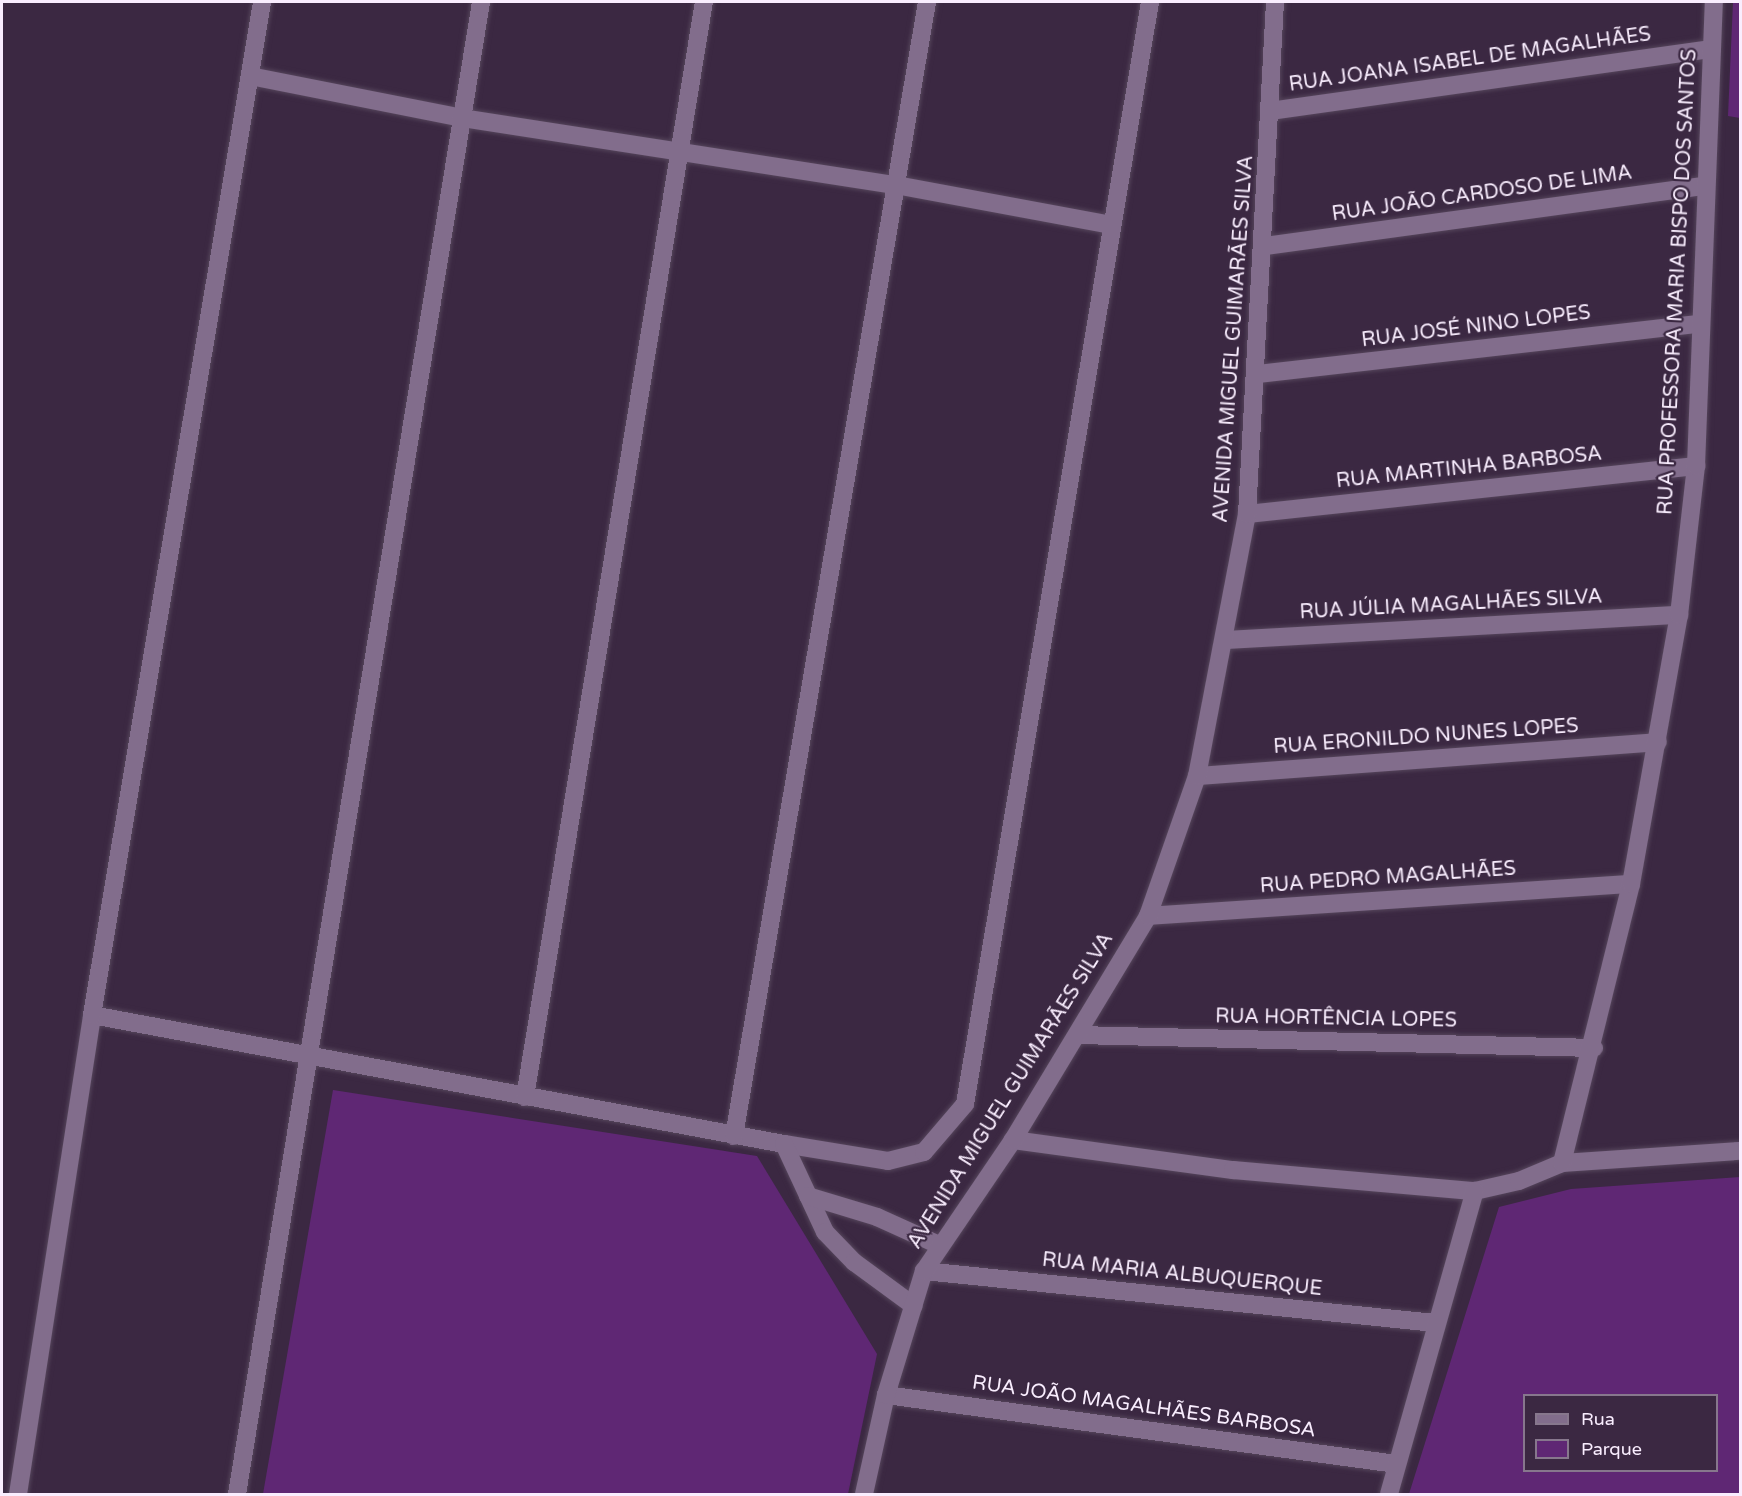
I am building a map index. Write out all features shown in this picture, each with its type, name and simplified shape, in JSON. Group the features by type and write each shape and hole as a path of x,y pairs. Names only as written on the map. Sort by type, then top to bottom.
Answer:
{"street":[{"path":"18,1494 92,1015 262,2"},
{"path":"237,1494 481,2"},
{"path":"525,1097 704,2"},
{"path":"734,1136 927,2"},
{"path":"92,1015 310,1058 734,1136 888,1161 924,1152 966,1104 1150,2"},
{"name":"AVENIDA MIGUEL GUIMARÃES SILVA","path":"864,1494 886,1395 924,1271 939,1245 1012,1140 1078,1035 1148,916 1197,776 1226,640 1247,514 1265,246 1275,2"},
{"name":"RUA PROFESSORA MARIA BISPO DOS SANTOS","path":"1562,1162 1593,1048 1631,884 1679,615 1696,466 1705,186 1714,2"},
{"name":"RUA JOANA ISABEL DE MAGALHÃES","path":"1270,111 1712,49"},
{"path":"250,76 462,118 896,185 1111,225"},
{"name":"RUA JOÃO CARDOSO DE LIMA","path":"1265,246 1705,186"},
{"name":"RUA JOSÉ NINO LOPES","path":"1258,374 1700,324"},
{"name":"RUA MARTINHA BARBOSA","path":"1247,514 1696,466"},
{"name":"RUA JÚLIA MAGALHÃES SILVA","path":"1226,640 1679,615"},
{"name":"RUA ERONILDO NUNES LOPES","path":"1197,776 1658,742"},
{"name":"RUA PEDRO MAGALHÃES","path":"1148,916 1631,884"},
{"name":"RUA HORTÊNCIA LOPES","path":"1078,1035 1593,1048"},
{"path":"1012,1140 1233,1170 1475,1191 1519,1181 1562,1162 1740,1150"},
{"path":"784,1144 825,1232 840,1248 914,1306"},
{"path":"1389,1494 1435,1323 1475,1191"},
{"path":"808,1196 877,1217 939,1245"},
{"name":"RUA MARIA ALBUQUERQUE","path":"924,1271 1435,1323"},
{"name":"RUA JOÃO MAGALHÃES BARBOSA","path":"886,1395 1396,1464"}],"green space":[{"path":"1733,2 1740,2 1740,118 1728,116"},
{"path":"333,1090 757,1156 877,1354 848,1494 263,1494"},
{"path":"1740,1177 1740,1494 1409,1494 1499,1207 1571,1189"}]}
